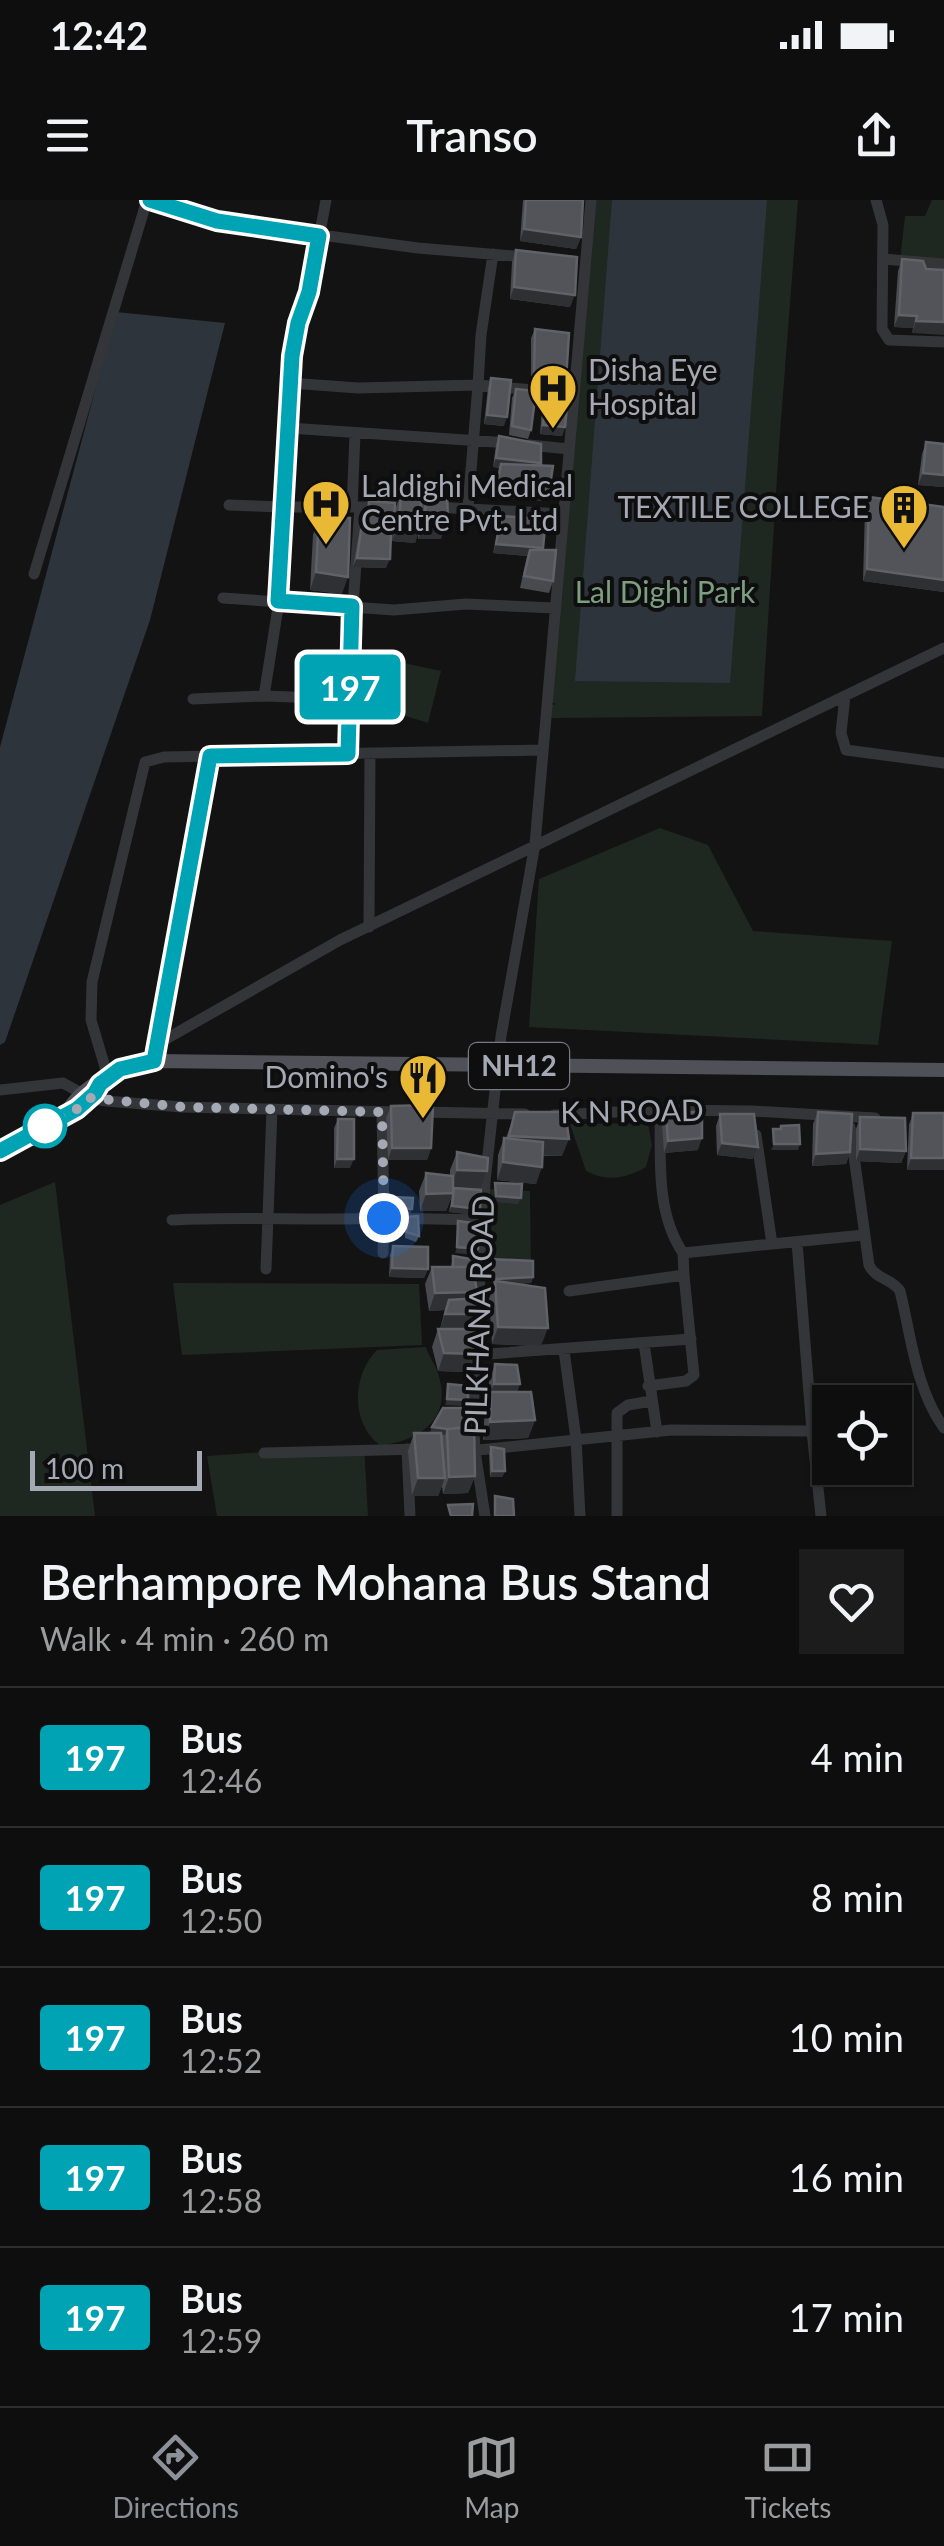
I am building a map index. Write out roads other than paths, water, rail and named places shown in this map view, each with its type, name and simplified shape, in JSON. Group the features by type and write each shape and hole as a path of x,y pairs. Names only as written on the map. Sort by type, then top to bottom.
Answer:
{"main road":[{"name":"NH12","path":"0,1151 66,1115 71,1104 104,1080 132,1065 154,1061 944,1070"}],"street":[{"path":"34,574 148,200 217,221 319,236 548,258"},
{"path":"264,696 278,601 294,338 309,292 326,200"},
{"name":"PILKHANA ROAD","path":"485,1516 475,1451 482,1220 496,1067 535,844 591,200"},
{"path":"876,200 883,225 882,329 889,340 944,342"},
{"path":"468,507 481,335 492,254"},
{"path":"884,259 944,264"},
{"path":"567,260 586,262"},
{"path":"290,383 358,388 478,385 575,394"},
{"path":"289,428 569,448"},
{"path":"348,754 355,434"},
{"path":"229,504 283,508 396,507"},
{"path":"414,506 562,514"},
{"path":"223,598 394,610 490,604 555,608"},
{"path":"159,1043 369,927 944,648"},
{"path":"845,696 842,733 846,750 944,763"},
{"path":"193,699 350,699"},
{"path":"104,1080 91,1020 92,982 144,762 164,757 543,750"},
{"path":"369,927 370,753"},
{"path":"154,1061 210,756"},
{"name":"K N ROAD","path":"0,1090 64,1083 86,1095 182,1107 571,1115 752,1110 888,1118"},
{"path":"266,1269 272,1109"},
{"path":"648,1386 692,1378 694,1372 682,1253 665,1214 660,1110"},
{"path":"752,1110 772,1244"},
{"path":"382,1112 383,1253"},
{"path":"850,1118 872,1272 900,1291 917,1366 929,1402 944,1428"},
{"path":"172,1220 482,1220"},
{"path":"682,1253 864,1236"},
{"path":"458,1450 657,1432 812,1431 797,1242"},
{"path":"569,1291 684,1275"},
{"path":"475,1356 691,1339"},
{"path":"644,1343 657,1432"},
{"path":"564,1350 576,1440 580,1516"},
{"path":"617,1516 619,1409 651,1401"},
{"path":"407,1449 410,1516"},
{"path":"264,1453 441,1450"},
{"path":"817,1485 820,1516"}],"place":[{"name":"Disha Eye Hospital","path":"553,430"},
{"name":"Laldighi Medical Centre Pvt. Ltd","path":"326,546"},
{"name":"TEXTILE COLLEGE","path":"904,550"},
{"name":"Domino's","path":"423,1120"}],"park label":[{"name":"Lal Dighi Park","path":"665,593"}]}
